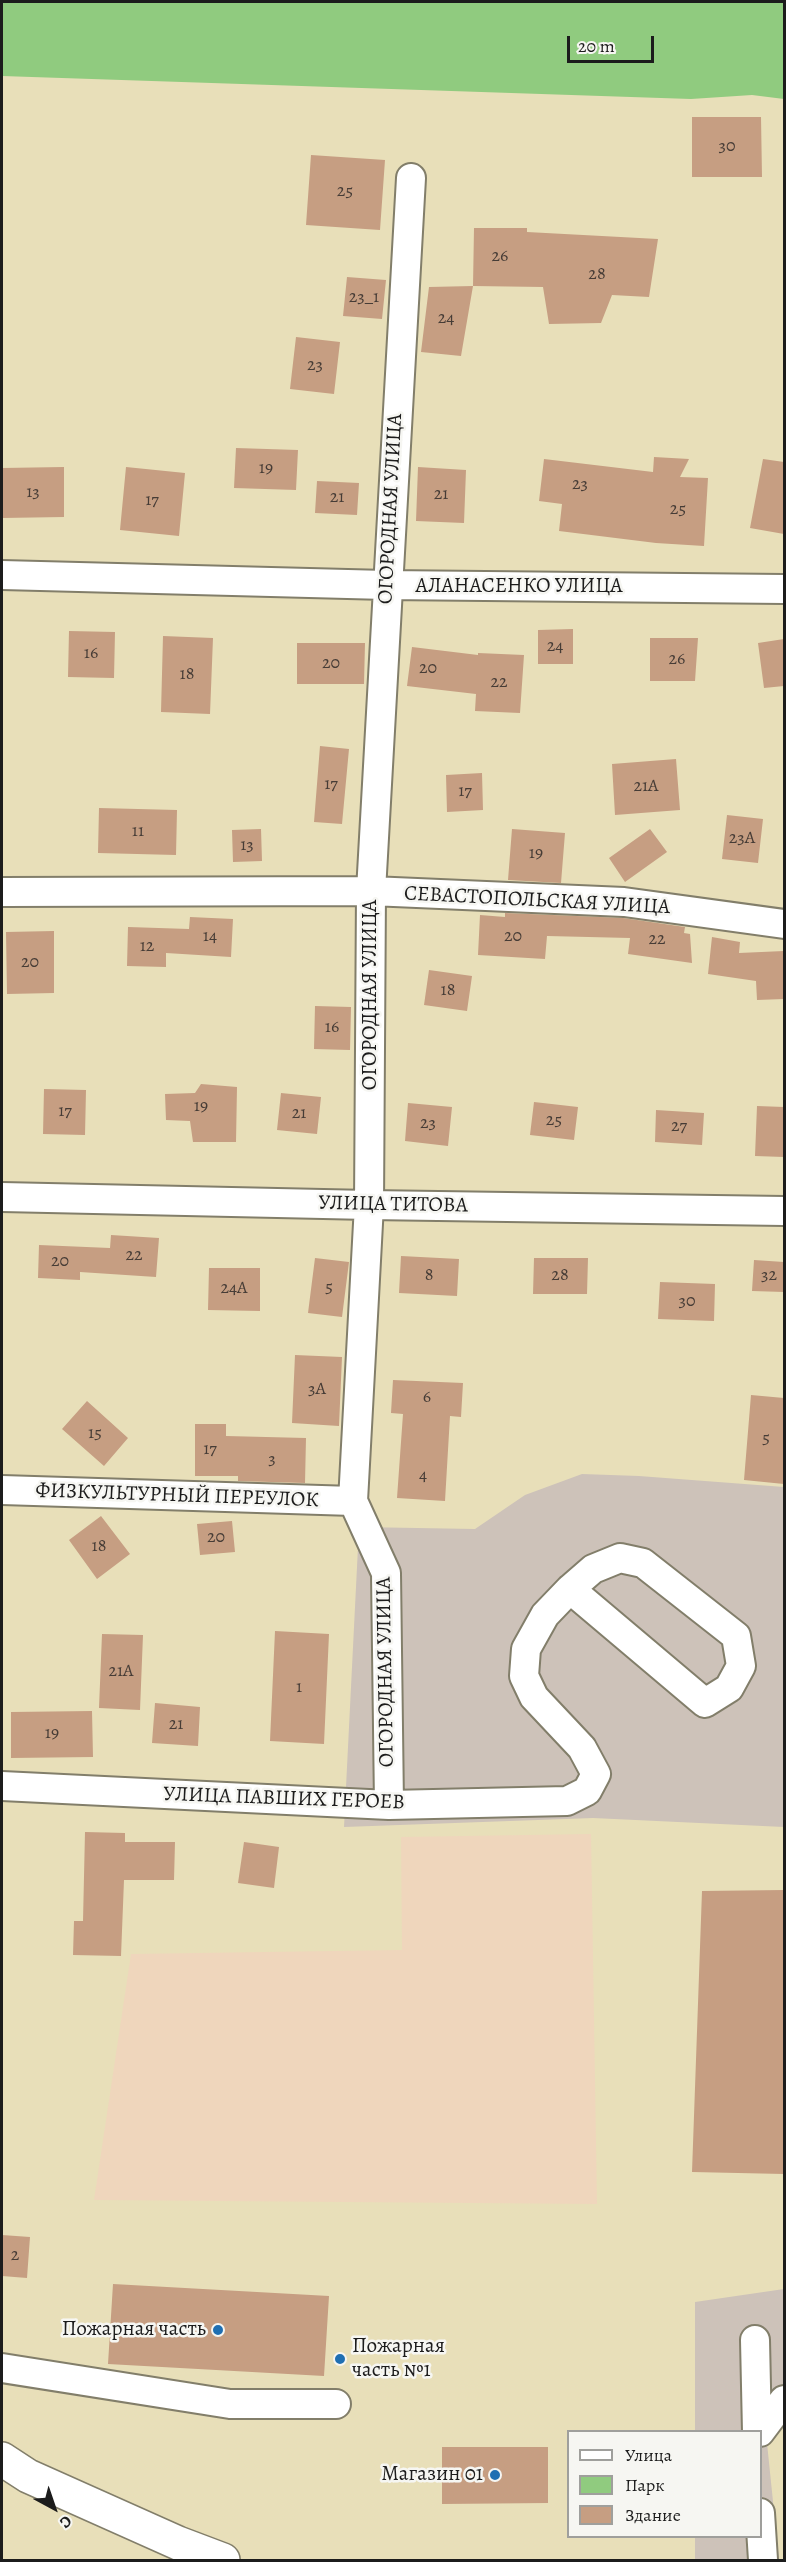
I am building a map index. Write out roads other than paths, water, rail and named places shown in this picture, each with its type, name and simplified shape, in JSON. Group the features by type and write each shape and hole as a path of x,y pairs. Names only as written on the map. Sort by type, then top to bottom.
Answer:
{"main road":[{"path":"2,2459 28,2476 178,2543 223,2560"}],"street":[{"name":"ОГОРОДНАЯ УЛИЦА","path":"389,1805 386,1573 353,1501 369,1205 371,891 386,585 411,178"},
{"name":"АЛАНАСЕНКО УЛИЦА","path":"2,575 386,585 784,589"},
{"name":"СЕВАСТОПОЛЬСКАЯ УЛИЦА","path":"2,892 371,891 624,902 784,924"},
{"name":"УЛИЦА ТИТОВА","path":"2,1197 784,1211"},
{"name":"ФИЗКУЛЬТУРНЫЙ ПЕРЕУЛОК","path":"2,1490 353,1501"},
{"path":"620,1558 643,1563 736,1636 741,1666 729,1688 705,1703 570,1589 593,1569 620,1558"},
{"name":"УЛИЦА ПАВШИХ ГЕРОЕВ","path":"2,1786 389,1805 567,1801 587,1791 596,1774 582,1748 534,1697 524,1676 526,1649 545,1615 570,1589"},
{"path":"756,2340 759,2430"},
{"path":"2,2368 230,2404 336,2404"},
{"path":"761,2430 784,2400"},
{"path":"761,2538 762,2560"}],"place":[{"name":"Пожарная часть","path":"218,2330"},
{"name":"Пожарная часть №1","path":"340,2359"},
{"name":"Магазин 01","path":"495,2475"}]}
